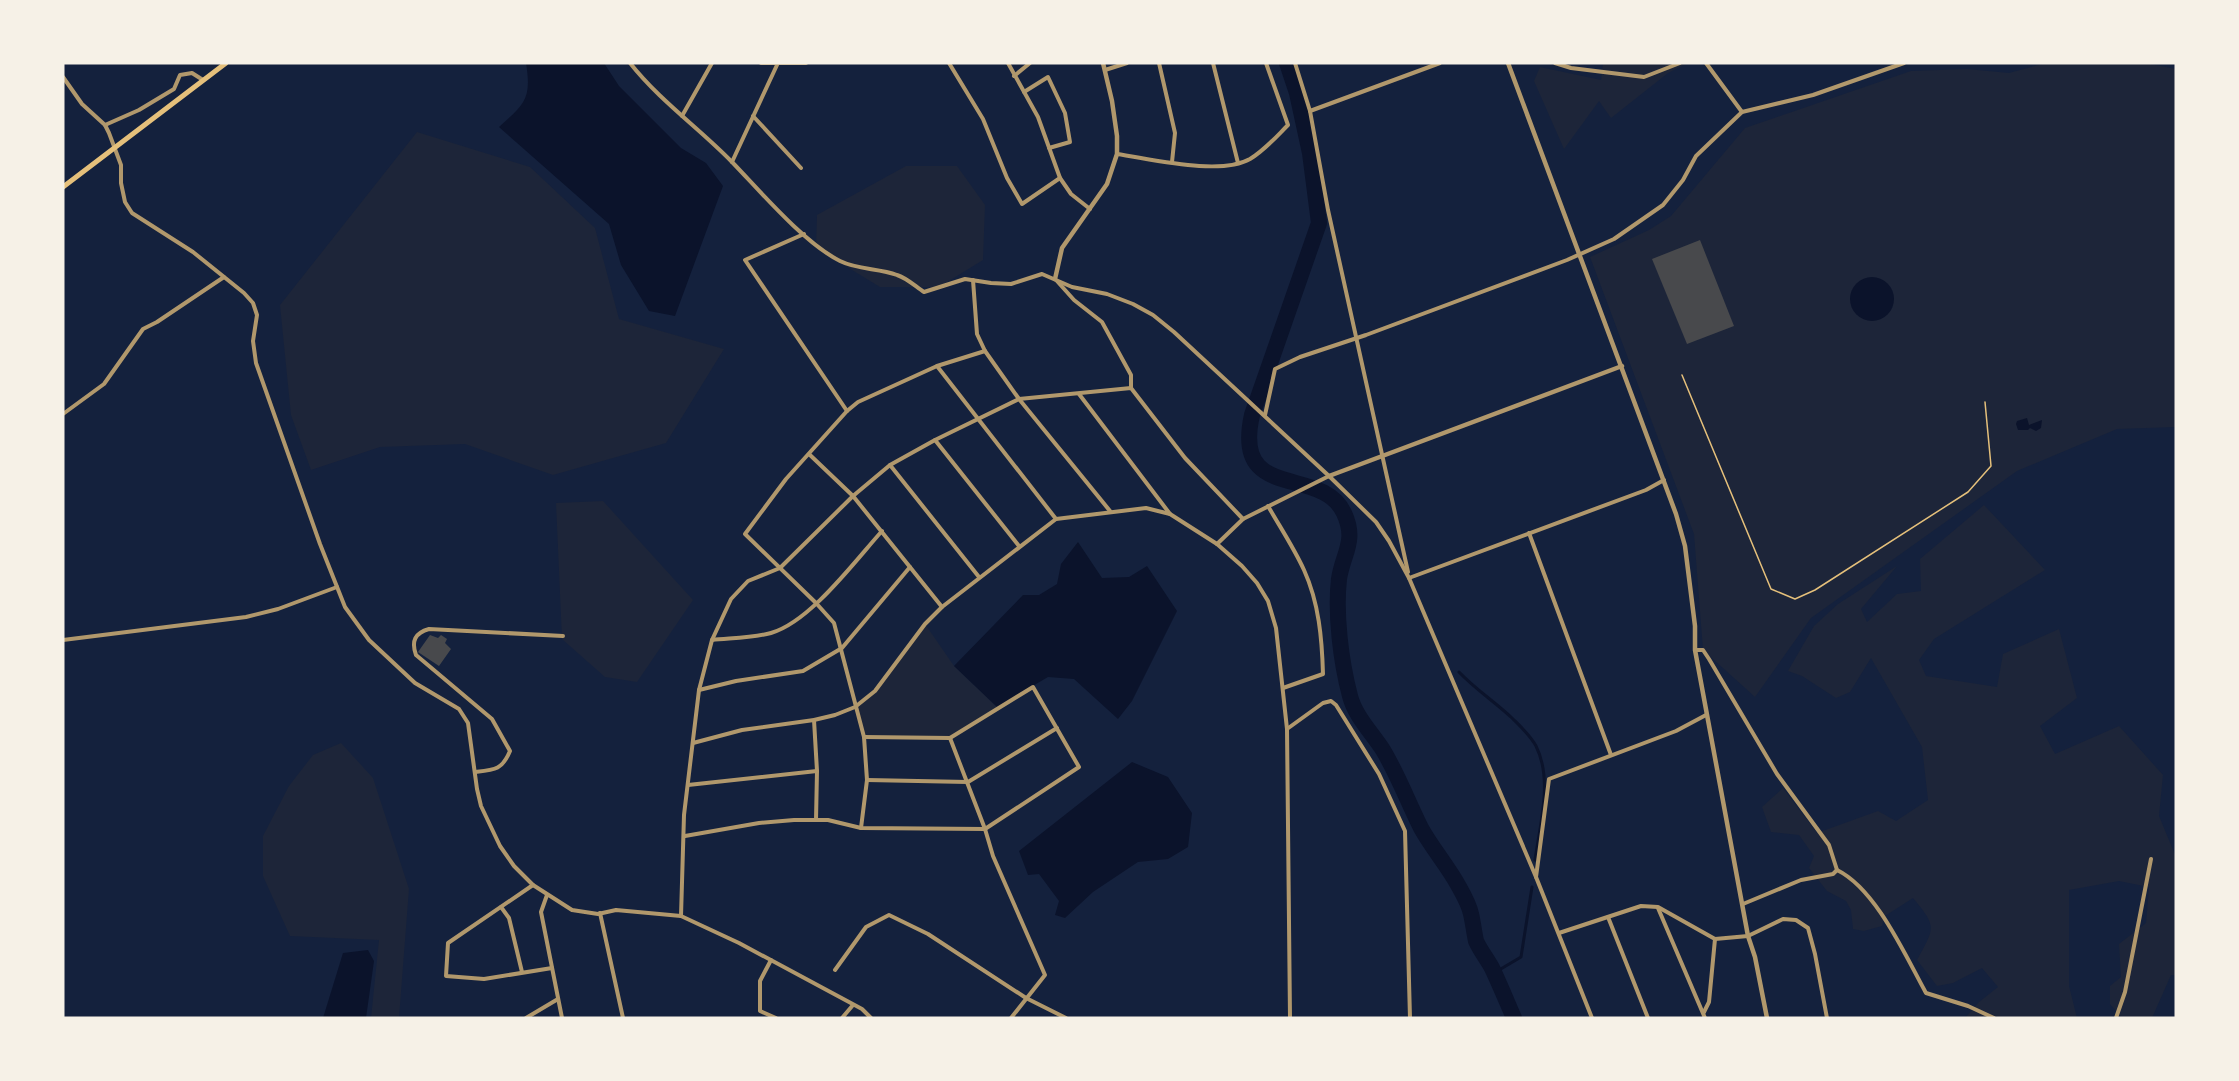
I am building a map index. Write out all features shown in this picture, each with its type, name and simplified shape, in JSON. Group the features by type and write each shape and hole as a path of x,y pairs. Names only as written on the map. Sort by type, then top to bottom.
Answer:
{"main road":[{"path":"63,187 226,63"}],"street":[{"path":"630,63 642,78 732,162 790,222 822,249 841,261 898,275 924,292 965,279 1011,284 1042,274 1072,287 1107,294 1153,315 1265,415 1376,522 1389,540 1409,578 1536,877 1592,1018"},
{"path":"682,116 712,63"},
{"path":"761,63 806,63"},
{"path":"949,63 983,119 1006,178 1022,204 1060,178"},
{"path":"1008,63 1038,117 1060,178 1071,194 1090,209"},
{"path":"1014,76 1030,63"},
{"path":"1055,279 1062,248 1107,184 1117,154 1118,136 1102,63"},
{"path":"1105,70 1127,63"},
{"path":"1159,63 1175,133 1172,162"},
{"path":"1213,63 1238,163"},
{"path":"1117,154 1208,167 1238,163 1249,159 1267,147 1288,125 1266,63"},
{"path":"1294,63 1310,111 1328,210 1409,578"},
{"path":"1310,111 1440,63"},
{"path":"1508,63 1664,480 1685,546 1695,626 1695,650 1706,715 1748,936 1755,957 1767,1018"},
{"path":"1555,63 1571,68 1644,77 1680,63"},
{"path":"1706,63 1742,112"},
{"path":"1265,415 1275,369 1300,357 1358,338 1614,239 1664,205 1683,180 1696,156 1742,112 1813,95 1904,63"},
{"path":"732,162 777,64"},
{"path":"105,125 139,110 174,89 180,75 192,73 203,80"},
{"path":"63,77 82,104 105,125 121,165 121,183 125,202 132,213 193,252 253,303 257,315 253,341 256,363 345,607 369,640 415,683 459,709 468,723 477,789 488,823 514,866 533,885 572,910 600,913 616,910 681,916 771,960 853,1004 871,1018"},
{"path":"1024,93 1048,77 1065,113 1070,142 1049,148"},
{"path":"753,116 801,168"},
{"path":"804,234 745,260 847,411"},
{"path":"63,414 104,384 143,329 224,277"},
{"path":"1055,279 1074,300 1102,322 1131,375 1131,388 1185,458 1243,519"},
{"path":"973,280 977,334 985,351 1020,399 1111,511"},
{"path":"861,828 867,780 864,737 834,624 816,603 745,534 786,479 810,455 847,411 858,402 937,366 985,351"},
{"path":"937,366 1056,519"},
{"path":"1217,544 1243,519 1329,476 1622,366"},
{"path":"681,916 684,815 699,690 712,640 731,599 748,581 780,568 853,496 890,465 935,440 1020,399 1131,388"},
{"path":"1078,394 1170,514"},
{"path":"935,440 1019,546"},
{"path":"810,455 853,496 942,607"},
{"path":"890,465 979,577"},
{"path":"1409,578 1646,490 1664,480"},
{"path":"1268,506 1305,572 1319,617 1322,643 1323,674 1283,688"},
{"path":"693,744 742,730 835,716 855,707 875,691 925,624 942,607 1056,519 1146,508 1170,514 1217,544 1242,566 1257,583 1268,601 1276,628 1287,729 1290,1018"},
{"path":"712,640 772,633 795,622 816,603 882,531"},
{"path":"1529,533 1611,755"},
{"path":"699,690 735,681 803,671 842,648 910,567"},
{"path":"63,640 246,617 278,609 337,587"},
{"path":"475,772 495,770 505,763 510,751 492,719 416,655 413,646 414,637 429,629 563,636"},
{"path":"1695,650 1703,650 1709,659 1777,774 1829,845 1837,870 1855,881 1872,900 1926,993 1968,1006 1994,1018"},
{"path":"685,836 759,823 816,820 828,820 861,828 985,830 1079,767 1033,687 997,707 950,738 864,737"},
{"path":"1287,729 1323,703 1331,701 1336,705 1379,774 1405,831 1410,1018"},
{"path":"1536,877 1549,779 1676,731 1706,715"},
{"path":"814,720 817,771 816,820"},
{"path":"867,780 968,782 1057,728"},
{"path":"950,738 968,782 993,856 1045,975 1011,1018"},
{"path":"688,785 817,771"},
{"path":"2115,1018 2125,992 2151,859"},
{"path":"1743,904 1801,880 1833,874 1837,870"},
{"path":"533,885 448,943 446,976 484,979 552,968"},
{"path":"547,895 541,912 562,1018"},
{"path":"1559,933 1641,906 1658,907 1715,939 1748,936 1784,919 1796,920 1808,928 1828,1018"},
{"path":"501,907 509,918 522,972"},
{"path":"1658,907 1704,1015"},
{"path":"600,913 622,1018"},
{"path":"835,970 866,927 889,915 928,934 1026,998 1066,1018"},
{"path":"1608,917 1648,1018"},
{"path":"1704,1015 1709,1002 1715,939"},
{"path":"771,960 760,981 760,1011 776,1018"},
{"path":"526,1018 558,999"},
{"path":"842,1018 853,1004"}],"path":[{"path":"1682,375 1771,589 1795,599 1815,590 1968,492 1991,466 1985,402"}],"shaded area":[{"path":"526,63 604,63 619,86 681,148 706,163 723,186 675,316 649,311 621,265 609,224 499,127 520,106 527,93"},
{"path":"1603,63 1688,63 1668,73 1611,118 1599,101 1564,149 1534,81 1540,67 1601,80"},
{"path":"2046,63 2145,63 2176,69 2176,427 2117,429 2017,471 1811,618 1755,697 1703,650 1694,534 1590,257 1649,230 1671,216 1745,128 1911,71 1967,69 2009,73"},
{"path":"417,132 530,167 595,228 619,319 724,349 666,443 553,475 465,444 380,447 311,470 291,415 280,305"},
{"path":"906,166 957,166 985,205 983,260 939,287 880,287 816,248 817,215"},
{"path":"1872,277 1887,284 1894,299 1887,314 1872,321 1857,314 1850,299 1857,284"},
{"path":"2027,418 2029,425 2042,420 2041,428 2036,431 2030,428 2018,430 2017,421"},
{"path":"603,501 693,600 637,682 605,677 562,639 556,503"},
{"path":"1984,505 2045,570 1934,639 1919,660 1926,676 1997,687 2003,654 2059,629 2077,698 2040,726 2055,754 2119,726 2163,775 2159,816 2176,857 2176,975 2171,975 2152,1018 2122,1018 2110,1004 2110,986 2121,977 2119,944 2146,923 2149,887 2119,881 2069,890 2069,986 2077,1018 1965,1018 1979,1002 1998,987 1982,968 1953,983 1937,986 1917,960 1931,928 1926,915 1913,898 1885,916 1882,926 1864,931 1853,929 1851,910 1846,901 1827,891 1809,868 1814,856 1799,835 1771,832 1762,807 1783,788 1817,833 1878,811 1896,821 1928,800 1922,747 1871,658 1850,692 1836,698 1802,676 1788,671 1814,626 1838,604 1897,566 1861,609 1867,622 1897,594 1921,591 1920,559"},
{"path":"1078,542 1102,578 1129,577 1147,566 1177,611 1132,701 1118,719 1074,679 1048,677 997,707 954,666 1023,595 1039,595 1057,584 1061,564"},
{"path":"925,624 954,666 997,707 950,738 864,737 855,707 875,691"},
{"path":"341,743 373,778 409,889 399,1018 371,1018 379,940 290,936 263,876 263,836 289,786 313,755"},
{"path":"1132,762 1168,777 1192,813 1188,847 1168,859 1138,862 1093,892 1065,918 1055,915 1059,901 1039,874 1028,875 1019,851"},
{"path":"368,950 374,961 366,1018 323,1018 343,953"}],"building":[{"path":"1700,240 1734,326 1687,344 1652,259"},
{"path":"430,635 438,638 441,635 447,639 445,643 451,649 439,666 418,652"}],"waterway":[{"path":"1287,63 1297,93 1310,153 1319,223 1252,415 1249,443 1255,461 1266,472 1333,498 1344,513 1348,523 1349,539 1339,579 1338,622 1344,668 1352,703 1388,759 1421,828 1464,895 1470,910 1476,941 1492,968 1514,1018"},
{"path":"1459,672 1512,718 1536,746 1544,773 1544,802 1535,860"},
{"path":"1494,973 1521,957 1532,887"}]}
